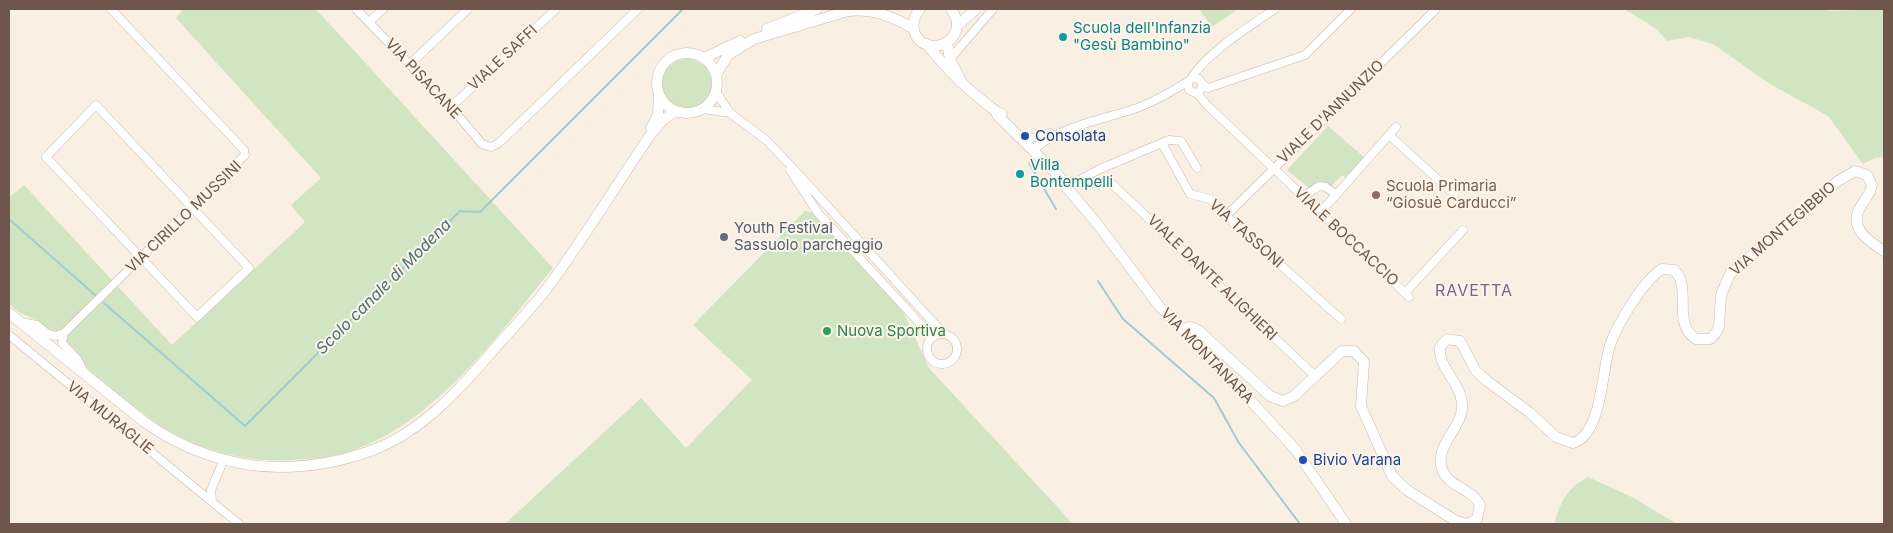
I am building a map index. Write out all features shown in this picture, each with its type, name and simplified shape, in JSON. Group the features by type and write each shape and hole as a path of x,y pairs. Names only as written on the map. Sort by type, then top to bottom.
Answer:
{"main road":[{"path":"704,58 742,39 817,9"},
{"path":"716,75 728,55 754,39 848,11 862,9 878,12 914,29 914,19 920,9"},
{"path":"927,44 940,46 947,43 954,36 957,20 951,9"},
{"path":"957,26 976,9"},
{"name":"VIA MONTANARA","path":"914,29 921,41 927,44 946,69 964,86 997,112 1000,112 1028,139 1034,149"},
{"name":"VIA MONTANARA","path":"947,43 950,58 964,86"},
{"path":"650,134 658,114 658,76 668,59 686,52 704,58 712,66 716,75 716,92 703,109 685,113 676,111 669,107 659,95"},
{"path":"9,313 158,432 195,450 224,460 270,467 302,467 339,461 374,450 413,428 439,408 476,370 547,288 650,134 664,119 676,111"},
{"name":"VIA MONTANARA","path":"997,112 997,115 1068,179 1066,187 1095,221 1155,302 1184,329 1295,449 1346,524"},
{"name":"VIA MONTEGIBBIO","path":"1184,329 1190,327 1198,330 1262,390 1276,400 1283,401 1294,396 1342,352 1354,351 1364,362 1361,406 1392,476 1406,490 1456,521 1467,524 1477,519 1480,506 1472,495 1447,478 1440,462 1445,445 1461,416 1463,406 1460,391 1440,354 1440,347 1447,340 1460,341 1479,374 1529,412 1556,437 1573,443 1583,437 1594,418 1600,397 1607,355 1615,332 1650,280 1662,269 1674,270 1679,276 1683,320 1688,333 1696,339 1710,339 1718,330 1722,289 1734,268 1838,180 1855,171 1867,175 1872,185 1869,194 1856,212 1857,226 1867,239 1884,251"}],"street":[{"name":"VIA CIRILLO MUSSINI","path":"64,333 143,258 245,155 244,150 111,9"},
{"name":"VIA PISACANE","path":"356,9 451,107 482,144 491,147 499,143 638,9"},
{"path":"369,22 383,9"},
{"path":"409,65 468,9"},
{"name":"VIALE SAFFI","path":"451,107 556,9"},
{"path":"950,58 993,9"},
{"path":"1190,82 1197,68 1244,30 1275,9"},
{"path":"1034,149 1054,135 1140,107 1190,82 1199,79 1208,88 1305,55 1351,9"},
{"name":"VIALE D'ANNUNZIO","path":"1226,216 1436,9"},
{"name":"VIALE BOCCACCIO","path":"1190,82 1190,91 1197,93 1273,169 1407,295 1463,230"},
{"path":"1197,93 1203,85"},
{"path":"716,92 730,113 766,140 943,333 951,336 957,345 957,355 950,363 938,364 930,359 927,351 930,339 926,330 818,213 788,164"},
{"path":"96,105 193,208 249,268 197,317 46,157 96,105"},
{"path":"703,109 730,113"},
{"path":"1320,212 1396,127"},
{"path":"1028,139 1050,133 1054,135"},
{"path":"1389,135 1454,194"},
{"path":"1066,187 1100,169 1169,140 1181,141 1197,168"},
{"name":"VIA TASSONI","path":"1162,143 1190,194 1210,199 1226,216 1341,320"},
{"name":"VIALE DANTE ALIGHIERI","path":"1108,180 1315,376"},
{"path":"1303,197 1319,186 1326,187 1336,195"},
{"path":"21,322 37,325 48,334 56,336 64,333"},
{"path":"64,333 62,343 78,360 84,373"},
{"path":"930,339 943,333"},
{"name":"VIA MURAGLIE","path":"9,335 239,524"},
{"path":"212,501 211,490 224,460"}],"green space":[{"path":"180,9 316,9 553,268 509,322 459,378 432,403 404,424 373,442 341,454 310,459 276,460 244,458 198,445 169,431 150,419 91,372 66,343 65,337 49,330 37,320 18,312 9,304 9,194 11,196 24,185 172,345 305,222 291,205 321,178 176,18 182,11"},
{"path":"1199,9 1238,9 1212,27"},
{"path":"1624,9 1823,9 1829,11 1884,9 1884,157 1875,158 1863,164 1828,116 1770,84 1713,44 1689,37 1667,41 1655,28"},
{"path":"687,59 705,66 712,84 705,102 687,109 669,102 662,84 669,66"},
{"path":"1328,126 1364,157 1346,178 1342,175 1331,187 1315,185 1309,188 1287,170"},
{"path":"805,211 823,214 893,289 929,368 1073,524 505,524 641,398 686,448 752,380 693,325"},
{"path":"1588,477 1634,498 1677,524 1556,524 1557,514 1566,495"}],"waterway":[{"name":"Scolo canale di Modena","path":"104,303 245,426 460,211 480,212 683,9"},
{"path":"1029,163 1056,209"},
{"name":"Scolo canale di Modena","path":"9,219 95,295"},
{"path":"1098,281 1123,319 1214,398 1239,443 1300,524"}],"place":[{"name":"Scuola dell'Infanzia \"Gesù Bambino\"","path":"1063,37"},
{"name":"Consolata","path":"1025,136"},
{"name":"Villa Bontempelli","path":"1020,174"},
{"name":"Scuola Primaria “Giosuè Carducci”","path":"1376,195"},
{"name":"Youth Festival Sassuolo parcheggio","path":"724,237"},
{"name":"Nuova Sportiva","path":"827,331"},
{"name":"Bivio Varana","path":"1303,460"}],"district":[{"name":"RAVETTA","path":"1474,291"}]}
